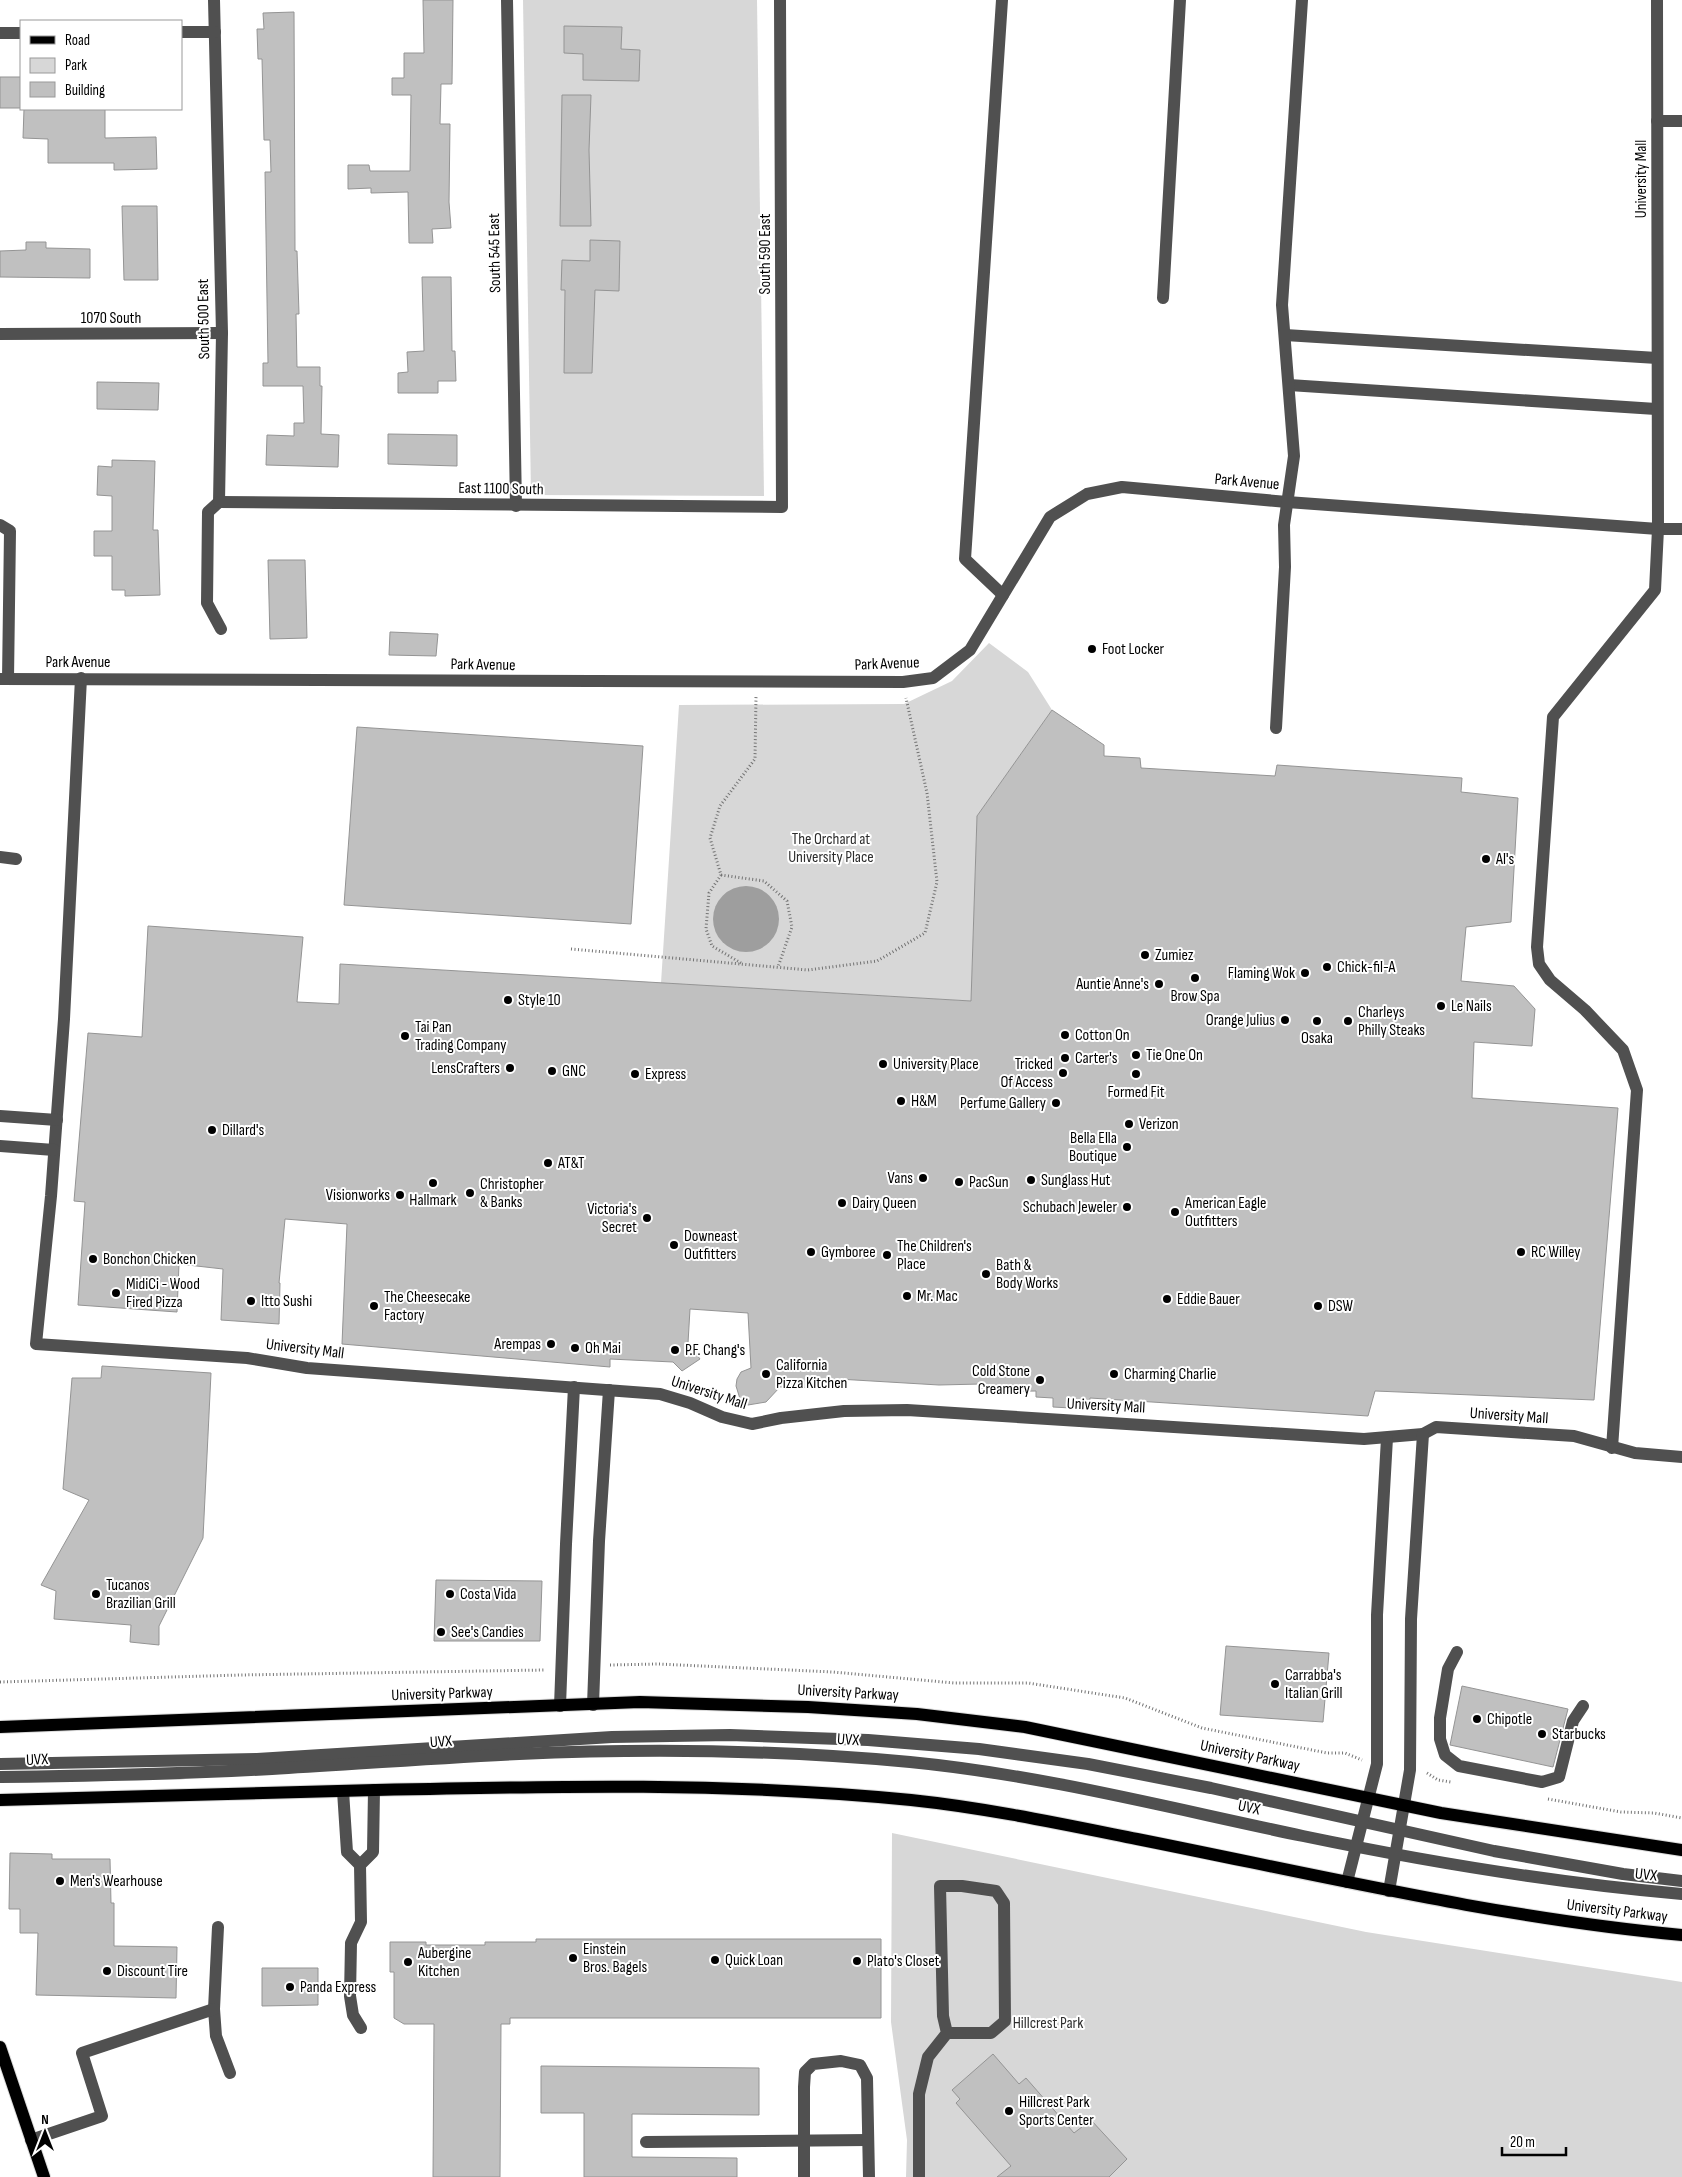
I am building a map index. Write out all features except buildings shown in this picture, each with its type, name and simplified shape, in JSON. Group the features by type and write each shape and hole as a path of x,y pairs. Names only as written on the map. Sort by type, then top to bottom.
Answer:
{"main road":[{"name":"University Parkway","path":"0,1727 640,1702 808,1707 917,1714 1025,1727 1441,1813 1682,1850"},
{"name":"University Parkway","path":"0,1800 516,1786 665,1786 751,1789 910,1800 1004,1813 1389,1891 1557,1920 1682,1935"},
{"path":"0,2047 44,2177"}],"street":[{"name":"South 500 East","path":"214,0 222,333 219,502 208,512 207,603 221,629"},
{"name":"South 545 East","path":"507,0 516,506"},
{"name":"South 590 East","path":"780,0 782,507"},
{"path":"1002,0 965,559 1003,595"},
{"path":"1163,298 1180,0"},
{"path":"1276,728 1285,567 1284,525 1294,456 1282,304 1302,0"},
{"path":"1648,0 1657,5"},
{"name":"University Mall","path":"1612,1448 1637,1090 1623,1050 1585,1010 1550,980 1539,964 1536,947 1553,717 1655,590 1658,529 1656,409 1657,5"},
{"path":"182,32 215,32"},
{"path":"0,33 20,33"},
{"path":"1657,121 1682,121"},
{"name":"1070 South","path":"0,334 222,333"},
{"path":"1285,335 1657,358"},
{"path":"1289,385 1656,409"},
{"name":"Park Avenue","path":"4,679 903,682 933,678 970,650 1050,517 1087,494 1122,487 1287,502 1658,529 1682,529"},
{"name":"East 1100 South","path":"219,502 782,507"},
{"path":"0,525 10,532 4,612 4,679"},
{"path":"0,1146 54,1150 64,1019 81,678"},
{"path":"0,856 16,859"},
{"path":"0,1116 56,1120"},
{"name":"University Mall","path":"54,1150 36,1344 247,1358 307,1368 660,1394 690,1403 722,1417 752,1424 781,1418 844,1410 907,1410 1356,1439 1423,1434 1436,1427 1566,1436 1636,1453 1682,1457"},
{"path":"560,1706 574,1388"},
{"path":"593,1705 599,1541 609,1390"},
{"path":"1389,1891 1410,1770 1411,1619 1423,1434"},
{"path":"1347,1882 1376,1764 1377,1615 1387,1438"},
{"path":"1457,1652 1448,1669 1440,1718 1440,1739 1445,1755 1459,1766 1542,1782 1559,1777 1573,1721 1583,1706"},
{"path":"0,1764 257,1758 612,1737 730,1736 849,1739 979,1749 1088,1764 1211,1788 1399,1831 1569,1865 1682,1881"},
{"name":"UVX","path":"0,1778 267,1769 522,1754 703,1751 794,1753 917,1763 998,1773 1056,1783 1396,1854 1598,1886 1682,1894"},
{"path":"360,1865 373,1852 374,1790"},
{"path":"343,1791 347,1852 360,1865 361,1922 351,1943 350,1996 353,2015 361,2028"},
{"path":"919,2177 918,2094 928,2057 947,2033 944,2016 940,1886 962,1886 996,1891 1004,1903 1005,2021 991,2033 947,2033"},
{"path":"218,1927 214,2009 216,2036 230,2073"},
{"path":"31,2140 102,2116 82,2053 214,2009"},
{"path":"804,2177 804,2087 806,2072 813,2064 841,2061 860,2066 867,2078 869,2177"},
{"path":"646,2142 868,2140"}],"path":[{"path":"721,875 710,838 720,806 755,759 756,682"},
{"path":"571,948 808,970 877,960 925,933 937,882 927,794 903,682"},
{"path":"721,875 764,881 787,901 792,927 778,967"},
{"path":"721,875 709,893 706,929 712,946 744,964"},
{"path":"612,1665 658,1664 833,1672 954,1684 1028,1683 1125,1698 1202,1728 1327,1753 1345,1753 1352,1757"},
{"path":"0,1682 543,1670"}],"green space":[{"path":"523,0 757,0 764,496 531,495"},
{"name":"The Orchard at University Place","path":"989,643 1028,672 1052,710 977,816 971,1001 661,983 679,705 904,704 952,681"},
{"name":"Hillcrest Park","path":"892,1833 1366,1932 1682,1982 1682,2177 906,2177 907,2140 891,2022"}],"shaded area":[{"path":"739,886 753,886 765,891 774,900 779,912 777,932 770,943 753,952 739,952 727,947 718,938 713,926 713,912 718,900 727,891"}],"place":[{"name":"Foot Locker","path":"1092,649"},
{"name":"Al's","path":"1486,859"},
{"name":"Zumiez","path":"1145,955"},
{"name":"Chick-fil-A","path":"1327,967"},
{"name":"Flaming Wok","path":"1305,973"},
{"name":"Brow Spa","path":"1195,978"},
{"name":"Auntie Anne's","path":"1159,984"},
{"name":"Style 10","path":"508,1000"},
{"name":"Le Nails","path":"1441,1006"},
{"name":"Orange Julius","path":"1285,1020"},
{"name":"Osaka","path":"1317,1021"},
{"name":"Charleys Philly Steaks","path":"1348,1021"},
{"name":"Cotton On","path":"1065,1035"},
{"name":"Tai Pan Trading Company","path":"405,1036"},
{"name":"Tie One On","path":"1136,1055"},
{"name":"Carter's","path":"1065,1058"},
{"name":"University Place","path":"883,1064"},
{"name":"LensCrafters","path":"510,1068"},
{"name":"GNC","path":"552,1071"},
{"name":"Tricked Of Access","path":"1063,1073"},
{"name":"Express","path":"635,1074"},
{"name":"Formed Fit","path":"1136,1074"},
{"name":"H&M","path":"901,1101"},
{"name":"Perfume Gallery","path":"1056,1103"},
{"name":"Verizon","path":"1129,1124"},
{"name":"Dillard's","path":"212,1130"},
{"name":"Bella Ella Boutique","path":"1127,1147"},
{"name":"AT&T","path":"548,1163"},
{"name":"Vans","path":"923,1178"},
{"name":"Sunglass Hut","path":"1031,1180"},
{"name":"PacSun","path":"959,1182"},
{"name":"Hallmark","path":"433,1183"},
{"name":"Christopher & Banks","path":"470,1193"},
{"name":"Visionworks","path":"400,1195"},
{"name":"Dairy Queen","path":"842,1203"},
{"name":"Schubach Jeweler","path":"1127,1207"},
{"name":"American Eagle Outfitters","path":"1175,1212"},
{"name":"Victoria's Secret","path":"647,1218"},
{"name":"Downeast Outfitters","path":"674,1245"},
{"name":"Gymboree","path":"811,1252"},
{"name":"RC Willey","path":"1521,1252"},
{"name":"The Children's Place","path":"887,1255"},
{"name":"Bonchon Chicken","path":"93,1259"},
{"name":"Bath & Body Works","path":"986,1274"},
{"name":"MidiCi - Wood Fired Pizza","path":"116,1293"},
{"name":"Mr. Mac","path":"907,1296"},
{"name":"Eddie Bauer","path":"1167,1299"},
{"name":"Itto Sushi","path":"251,1301"},
{"name":"The Cheesecake Factory","path":"374,1306"},
{"name":"DSW","path":"1318,1306"},
{"name":"Arempas","path":"551,1344"},
{"name":"Oh Mai","path":"575,1348"},
{"name":"P.F. Chang's","path":"675,1350"},
{"name":"California Pizza Kitchen","path":"766,1374"},
{"name":"Charming Charlie","path":"1114,1374"},
{"name":"Cold Stone Creamery","path":"1040,1380"},
{"name":"Tucanos Brazilian Grill","path":"96,1594"},
{"name":"Costa Vida","path":"450,1594"},
{"name":"See's Candies","path":"441,1632"},
{"name":"Carrabba's Italian Grill","path":"1275,1684"},
{"name":"Chipotle","path":"1477,1719"},
{"name":"Starbucks","path":"1542,1734"},
{"name":"Men's Wearhouse","path":"60,1881"},
{"name":"Einstein Bros. Bagels","path":"573,1958"},
{"name":"Quick Loan","path":"715,1960"},
{"name":"Plato's Closet","path":"857,1961"},
{"name":"Aubergine Kitchen","path":"408,1962"},
{"name":"Discount Tire","path":"107,1971"},
{"name":"Panda Express","path":"290,1987"},
{"name":"Hillcrest Park Sports Center","path":"1009,2111"}]}
